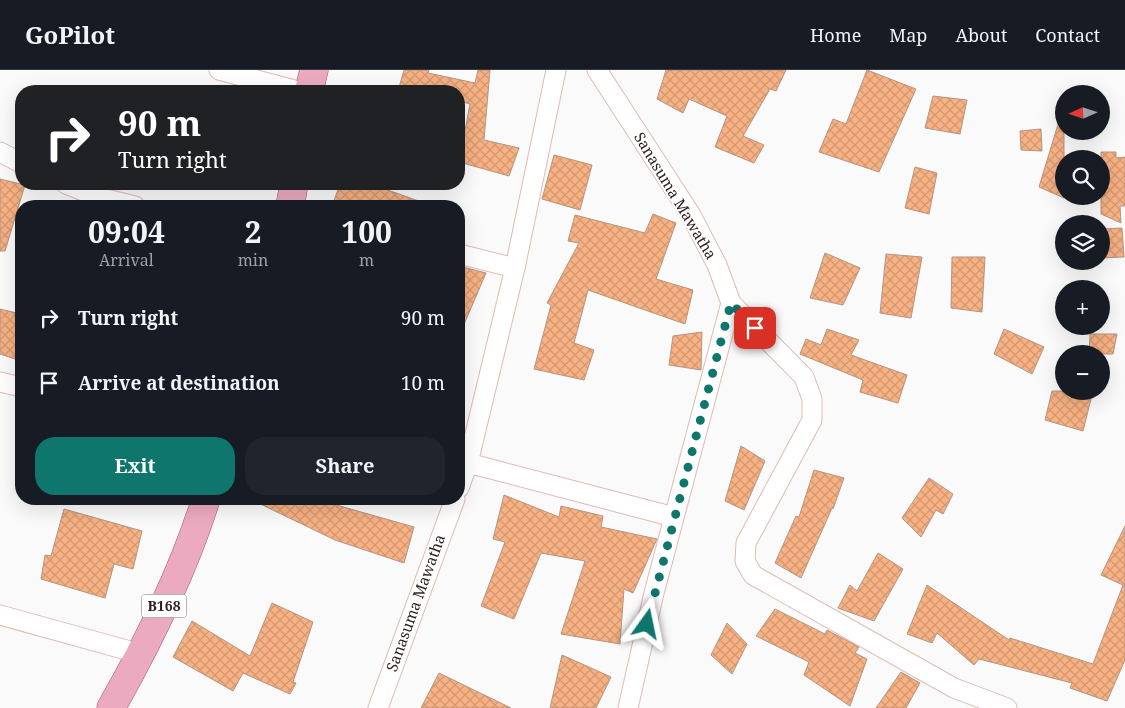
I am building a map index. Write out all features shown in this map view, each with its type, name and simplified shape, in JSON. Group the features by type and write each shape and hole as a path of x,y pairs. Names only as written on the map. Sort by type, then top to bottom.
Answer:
{"main road":[{"path":"310,85 314,70"},
{"name":"B168","path":"111,708 141,654 176,580 204,505"}],"street":[{"path":"219,70 275,85"},
{"path":"465,471 515,268 556,70"},
{"name":"Sanasuma Mawatha","path":"597,70 690,215 716,265 731,303"},
{"path":"0,152 15,160"},
{"path":"80,190 107,200"},
{"path":"465,256 515,268"},
{"path":"628,708 654,593 731,303"},
{"path":"731,303 804,377 812,399 812,420 746,543 745,561 753,576 954,688 1007,708"},
{"path":"0,382 15,386"},
{"path":"468,463 674,517"},
{"name":"Sanasuma Mawatha","path":"378,708 453,505"},
{"path":"0,615 141,654"}],"building":[{"path":"404,70 429,70 428,73 475,83 478,70 490,70 484,140 519,148 509,176 465,164 465,130 470,104 465,103 465,85 400,85"},
{"path":"666,70 786,70 776,91 770,89 743,136 764,145 754,163 715,147 727,116 689,99 683,113 657,99"},
{"path":"867,70 916,89 879,172 819,152 833,119 846,124"},
{"path":"933,96 967,100 960,134 925,128"},
{"path":"1041,129 1042,151 1021,150 1020,131"},
{"path":"1055,134 1055,140 1064,140 1064,150 1055,150 1055,194 1039,187"},
{"path":"1110,152 1116,152 1116,158 1125,157 1125,206 1120,206 1121,223 1110,218 1110,215 1101,214 1101,205 1110,205"},
{"path":"554,155 592,165 580,210 542,199"},
{"path":"915,167 937,173 929,214 905,208"},
{"path":"0,179 15,183 15,190 23,190 20,200 15,200 15,218 5,251 0,251"},
{"path":"338,190 388,190 416,200 334,200"},
{"path":"653,214 676,223 656,279 693,290 685,324 588,290 574,343 594,350 584,380 534,369 551,305 547,303 579,243 568,241 575,215 645,233"},
{"path":"1122,228 1124,257 1110,258 1110,229"},
{"path":"825,253 860,268 843,305 810,298"},
{"path":"886,254 922,257 911,318 880,313"},
{"path":"952,257 985,257 982,312 951,308"},
{"path":"465,268 486,273 465,322"},
{"path":"0,309 15,313 15,359 0,354"},
{"path":"827,329 859,340 851,355 907,375 898,403 860,392 863,380 800,354 806,339 821,345"},
{"path":"1004,329 1044,347 1032,374 994,354"},
{"path":"702,332 701,370 669,365 673,336"},
{"path":"1117,334 1113,354 1110,354 1110,345 1089,345 1090,335"},
{"path":"1052,391 1055,391 1055,400 1091,400 1083,431 1045,420"},
{"path":"741,446 765,461 744,510 725,501"},
{"path":"814,470 844,478 833,509 801,578 775,563 796,516 799,517"},
{"path":"929,478 953,494 943,514 936,510 921,537 902,518"},
{"path":"504,495 559,517 561,506 603,516 601,527 657,539 633,593 624,589 620,644 561,634 585,561 541,553 514,619 481,606 505,542 493,539"},
{"path":"262,505 337,505 414,527 404,563 335,540"},
{"path":"64,509 142,531 133,569 114,564 105,598 41,579 45,555 51,556"},
{"path":"1125,526 1125,660 1107,701 1070,688 1072,683 979,659 974,665 937,633 932,643 907,634 927,585 1009,640 1010,638 1093,664 1123,585 1101,575"},
{"path":"878,553 903,569 874,621 838,608 850,585 857,591"},
{"path":"272,603 313,622 293,682 296,683 290,694 243,673 233,691 173,657 192,621 250,656"},
{"path":"775,609 825,634 827,630 859,647 855,653 867,659 850,706 804,675 809,662 756,636"},
{"path":"727,623 747,644 732,674 711,655"},
{"path":"562,655 611,677 596,708 550,708"},
{"path":"901,672 920,683 906,708 876,708"},
{"path":"439,673 511,708 421,708"}],"route":[{"path":"647,624 731,303 755,328"}]}
